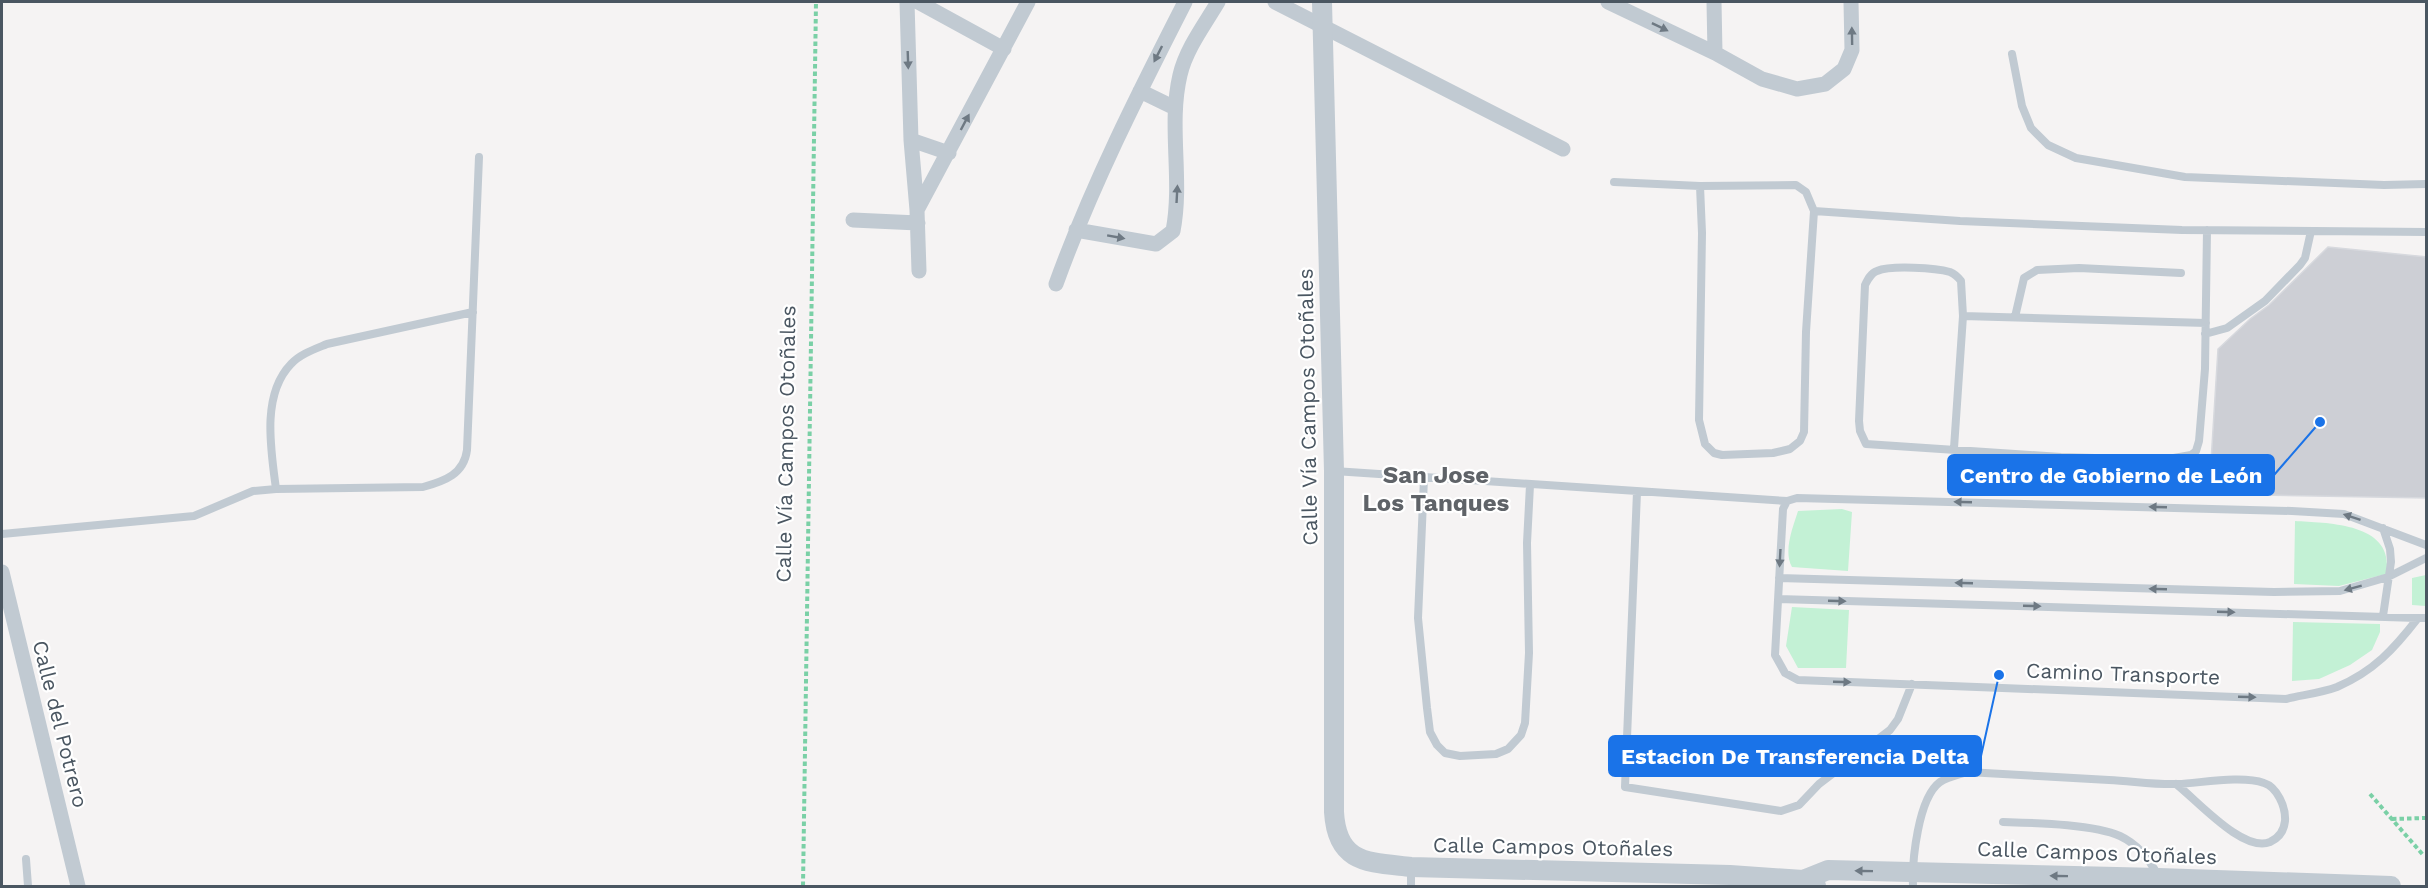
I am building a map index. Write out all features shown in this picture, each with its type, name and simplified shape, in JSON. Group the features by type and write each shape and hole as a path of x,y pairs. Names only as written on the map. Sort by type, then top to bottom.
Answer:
{"street":[{"path":"907,2 910,141 917,216 919,272"},
{"path":"918,2 1004,49"},
{"path":"917,216 1028,2"},
{"path":"1056,284 1076,230 1140,91 1185,2"},
{"path":"1076,230 1156,244 1173,231 1178,179 1175,108 1180,73 1194,43 1218,2"},
{"path":"1275,2 1563,149"},
{"name":"Calle Vía Campos Otoñales","path":"1322,2 1334,471 1334,812"},
{"path":"1608,2 1715,53 1762,79 1784,87 1804,89 1825,84 1844,69 1849,60 1852,50 1851,2"},
{"path":"1714,2 1715,53"},
{"path":"1140,91 1175,108"},
{"path":"910,141 949,153"},
{"path":"853,220 917,216"},
{"name":"Calle del Potrero","path":"2,572 78,886"},
{"name":"Calle Campos Otoñales","path":"1334,812 1337,838 1344,849 1356,857 1411,877 1629,876 1810,883 1828,870 1913,879 2391,886"}],"lane":[{"path":"2012,54 2022,106 2031,128 2048,145 2076,158 2185,177 2384,185 2427,184"},
{"path":"2,534 194,516 253,491 423,487 438,483 459,471 465,462 467,450 479,157"},
{"path":"1614,182 1700,186 1796,185 1806,192 1814,211 1807,321 1804,432 1795,446 1782,452 1722,455 1714,453 1705,444 1699,420 1702,233 1700,186"},
{"path":"1814,211 1960,220 2207,230 2427,232"},
{"path":"1954,448 1963,316 1961,281 1952,273 1889,268 1870,275 1865,285 1859,421 1864,440 1871,446 1954,448 2061,457 2162,460 2184,458 2196,451 2199,441 2205,334 2207,230"},
{"path":"2205,334 2227,328 2265,301 2300,266 2305,258 2311,231"},
{"path":"2015,318 2024,278 2037,270 2079,268 2181,273"},
{"path":"276,489 270,429 278,381 291,363 308,352 348,338 473,312"},
{"path":"1963,316 2205,323"},
{"path":"1334,471 1787,501 1816,497 2344,514 2427,544"},
{"path":"1424,478 1418,618 1430,732 1437,745 1446,753 1460,756 1496,754 1508,749 1521,735 1525,723 1529,653 1527,543 1530,485"},
{"path":"1637,492 1625,787 1781,811 1799,805 1825,780 1890,730 1898,719 1912,684"},
{"name":"Camino Transporte","path":"1787,501 1783,509 1775,655 1785,673 1798,680 2286,699 2336,687 2379,663 2422,618"},
{"path":"2383,528 2391,556 2384,616"},
{"path":"1779,578 2274,592 2340,591 2388,577 2427,558"},
{"path":"1778,599 2422,618"},
{"path":"1913,879 1924,808 1940,783 1967,772 2176,784 2223,780 2262,782 2274,789 2285,811 2283,827 2278,837 2272,841 2252,843 2237,836 2176,784"},
{"path":"2003,822 2045,823 2118,835 2140,850 2152,865 2159,882"},
{"path":"26,859 28,886"}],"path":[{"name":"Calle Vía Campos Otoñales","path":"803,886 816,2"},
{"path":"2370,795 2424,856"},
{"path":"2392,819 2427,818"}],"green space":[{"path":"1842,509 1852,512 1848,571 1792,567 1788,554 1798,511"},
{"path":"2295,521 2341,525 2370,535 2381,544 2386,557 2386,574 2339,586 2294,584"},
{"path":"2426,575 2426,606 2412,605 2412,578"},
{"path":"1792,607 1849,610 1846,668 1798,668 1786,646"},
{"path":"2293,622 2380,624 2380,632 2372,650 2350,665 2319,679 2292,681"}],"building":[{"path":"2328,247 2427,257 2427,498 2209,494 2218,349 2250,319 2269,305"}],"place":[{"name":"Centro de Gobierno de León","path":"2320,422"},
{"name":"Estacion De Transferencia Delta","path":"1999,675"}],"district":[{"name":"San Jose Los Tanques","path":"1436,489"}]}
